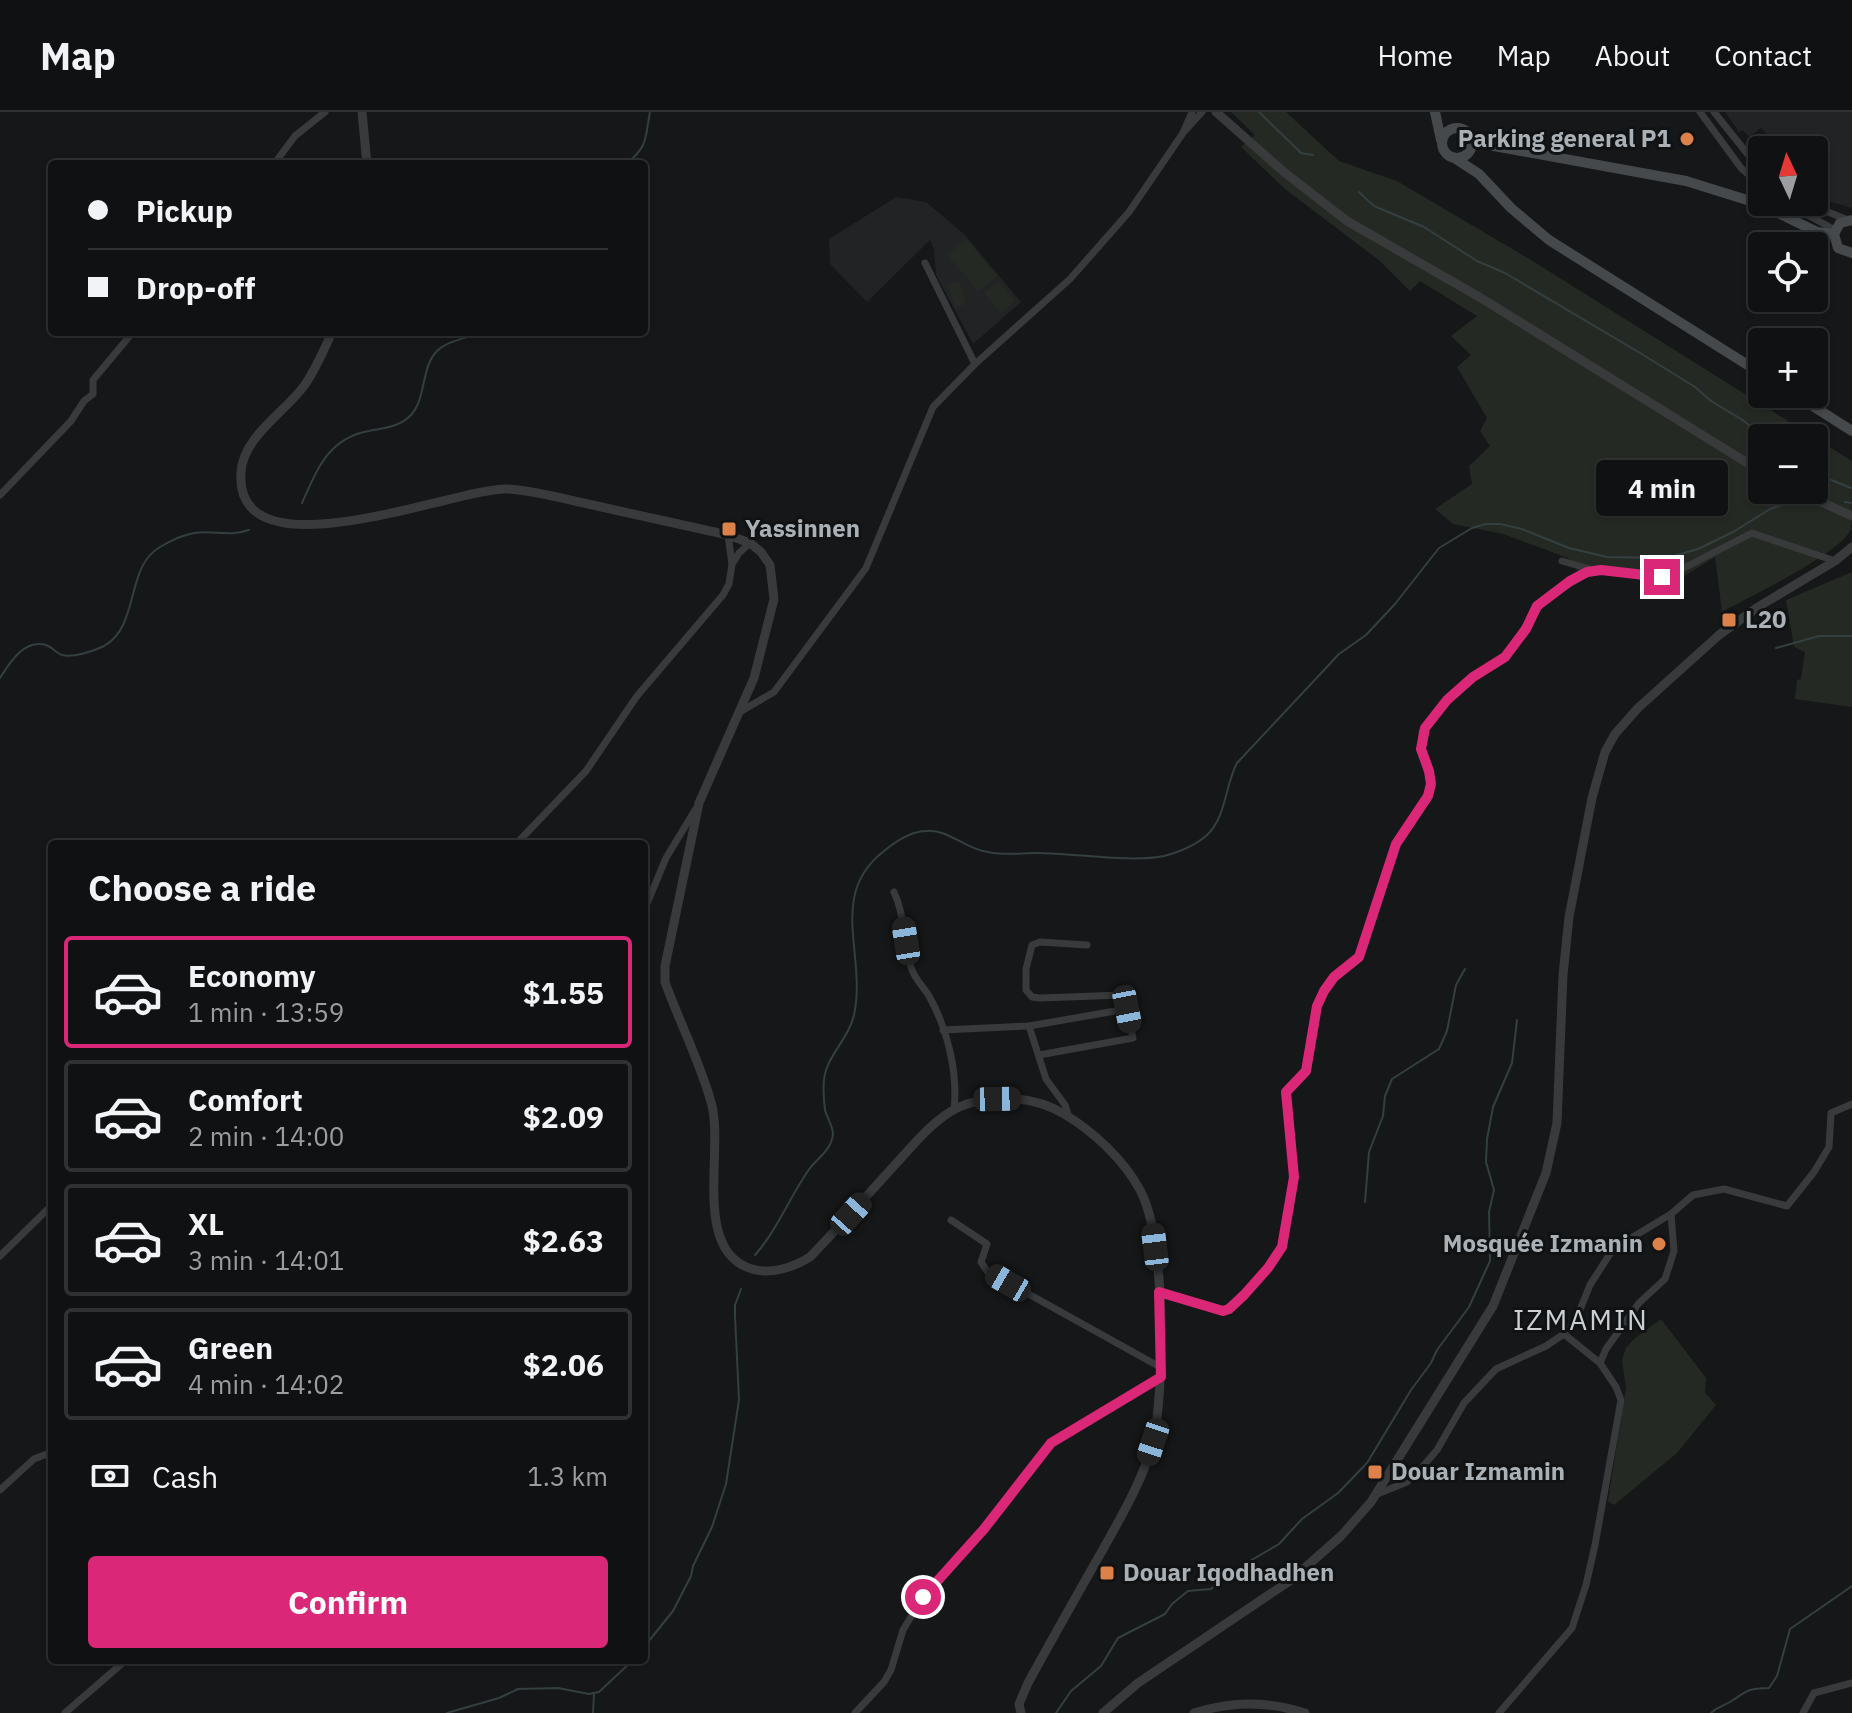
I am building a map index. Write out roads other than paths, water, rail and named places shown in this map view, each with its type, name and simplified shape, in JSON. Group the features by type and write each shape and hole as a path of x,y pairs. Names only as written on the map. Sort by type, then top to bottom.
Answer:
{"main road":[{"path":"1435,112 1471,137 1494,146 1686,181 1760,204 1812,230 1824,241 1852,253"},
{"path":"1435,112 1444,152 1479,174 1503,201 1549,240 1748,365"},
{"path":"1441,140 1450,129 1458,128"},
{"path":"1471,137 1470,151 1479,174"},
{"path":"1456,159 1470,151 1494,146"},
{"path":"1838,248 1834,232 1840,223 1850,220"},
{"path":"1812,230 1834,232"},
{"path":"1816,408 1852,431"}],"street":[{"path":"277,160 295,136 325,112"},
{"path":"362,112 367,160"},
{"path":"1183,133 1192,112"},
{"path":"738,713 774,692 866,568 933,407 975,364 1070,279 1129,212 1183,133 1202,112"},
{"path":"1216,112 1284,172 1347,221 1481,298 1748,463"},
{"path":"1700,112 1748,175"},
{"path":"1714,112 1748,156"},
{"path":"1724,145 1733,138"},
{"path":"1828,212 1850,220"},
{"path":"1807,216 1834,232"},
{"path":"925,263 975,364"},
{"path":"0,495 71,421 84,401 93,394 93,380 130,336"},
{"path":"330,336 303,387 246,454 240,471 242,487 253,510 263,518 294,524 348,521 391,515 467,494 503,489 536,493 728,535 750,543 770,565 774,599 761,659 699,803 666,858 648,901"},
{"path":"1826,504 1852,516"},
{"path":"1830,506 1852,522"},
{"path":"1562,561 1593,570 1668,576 1752,533 1835,561"},
{"path":"520,840 586,771 637,696 723,595 729,584 732,564 728,535"},
{"path":"732,564 750,543"},
{"path":"1835,561 1852,547"},
{"path":"1103,1713 1138,1683 1291,1580 1341,1536 1375,1495 1493,1306 1546,1173 1557,1123 1563,975 1569,917 1592,798 1605,752 1615,734 1638,708 1719,635 1758,607 1852,554"},
{"path":"1159,1292 1223,1311 1244,1295 1277,1256 1286,1230 1294,1177 1286,1092 1306,1071 1317,1006 1324,991 1334,977 1359,957 1396,844 1428,796 1431,784 1421,749 1422,732 1447,700 1473,677 1505,657 1544,599 1593,570"},
{"path":"699,803 665,966 665,982 712,1102 716,1146 715,1208 721,1244 731,1257 758,1271 796,1266 810,1257 925,1132 954,1110 978,1101 1014,1099 1052,1107 1104,1146 1141,1191 1152,1225 1159,1292 1160,1372 1153,1442 1137,1485 1028,1683 1019,1704 1021,1713"},
{"path":"894,892 899,902 911,969 933,1005 943,1030 956,1086 954,1110"},
{"path":"1039,1055 1133,1038 1122,995 1040,998 1032,997 1026,990 1026,969 1032,945 1040,942 1087,945"},
{"path":"943,1030 1029,1026 1127,1009"},
{"path":"1029,1026 1046,1079 1065,1105 1069,1117"},
{"path":"1375,1495 1407,1482 1418,1472 1437,1450 1464,1403 1496,1369 1546,1346 1564,1334 1575,1322 1590,1285 1613,1249 1671,1214 1693,1195 1724,1189 1787,1206 1829,1147 1831,1113 1852,1104"},
{"path":"0,1256 48,1209"},
{"path":"1600,1363 1606,1349 1639,1303 1665,1279 1674,1251 1671,1214"},
{"path":"951,1220 987,1244 981,1259 983,1268 1160,1372"},
{"path":"1499,1713 1572,1628 1586,1585 1621,1400 1600,1363 1564,1334"},
{"path":"855,1713 884,1682 891,1670 903,1630 923,1597 984,1529 1051,1443 1160,1372"},
{"path":"0,1490 34,1459 48,1454"},
{"path":"65,1713 121,1664"},
{"path":"1803,1713 1814,1693 1852,1683"},
{"path":"1194,1713 1246,1702 1287,1707 1305,1713"}],"waterway":[{"path":"631,160 642,146 650,112"},
{"path":"1259,112 1301,153 1313,155"},
{"path":"1359,192 1374,206 1424,227 1477,261 1505,273 1640,353 1748,424"},
{"path":"302,503 319,468 334,448 355,435 395,425 409,417 419,402 428,366 437,351 470,336"},
{"path":"1828,479 1851,488"},
{"path":"1845,502 1852,503"},
{"path":"755,1255 832,1139 832,1128 825,1110 824,1080 829,1063 854,1015 857,993 853,906 857,887 867,868 889,847 921,831 934,831 976,849 997,853 1151,858 1181,850 1203,839 1213,828 1222,811 1237,763 1339,654 1366,635 1439,548 1472,528 1500,524 1522,529 1569,548 1607,557 1666,558 1698,549 1770,509 1785,504"},
{"path":"0,678 18,653 31,645 46,645 62,655 72,656 100,648 115,637 123,625 142,568 149,556 160,547 194,533 249,530"},
{"path":"1776,648 1819,636 1852,636"},
{"path":"1365,1202 1369,1152 1383,1116 1385,1096 1392,1079 1439,1049 1447,1031 1456,985 1465,969"},
{"path":"1056,1713 1071,1691 1101,1666 1118,1638 1165,1614 1188,1591 1211,1589 1231,1572 1279,1544 1302,1519 1338,1493 1367,1463 1437,1350 1469,1307 1490,1261 1489,1212 1494,1190 1486,1162 1487,1139 1493,1107 1512,1063 1517,1020"},
{"path":"648,1642 673,1611 691,1576 726,1484 739,1400 735,1305 741,1289"},
{"path":"1711,1713 1748,1691 1769,1688 1777,1676 1790,1629 1852,1586"},
{"path":"447,1713 499,1698 518,1689 558,1688 589,1694 599,1692 629,1664"},
{"path":"593,1713 594,1694"}],"place":[{"name":"Parking general P1","path":"1687,139"},
{"name":"Yassinnen","path":"729,529"},
{"name":"L20","path":"1729,620"},
{"name":"Mosquée Izmanin","path":"1659,1244"},
{"name":"Douar Izmamin","path":"1375,1472"},
{"name":"Douar Iqodhadhen","path":"1107,1573"}],"district":[{"name":"IZMAMIN","path":"1581,1320"}]}
